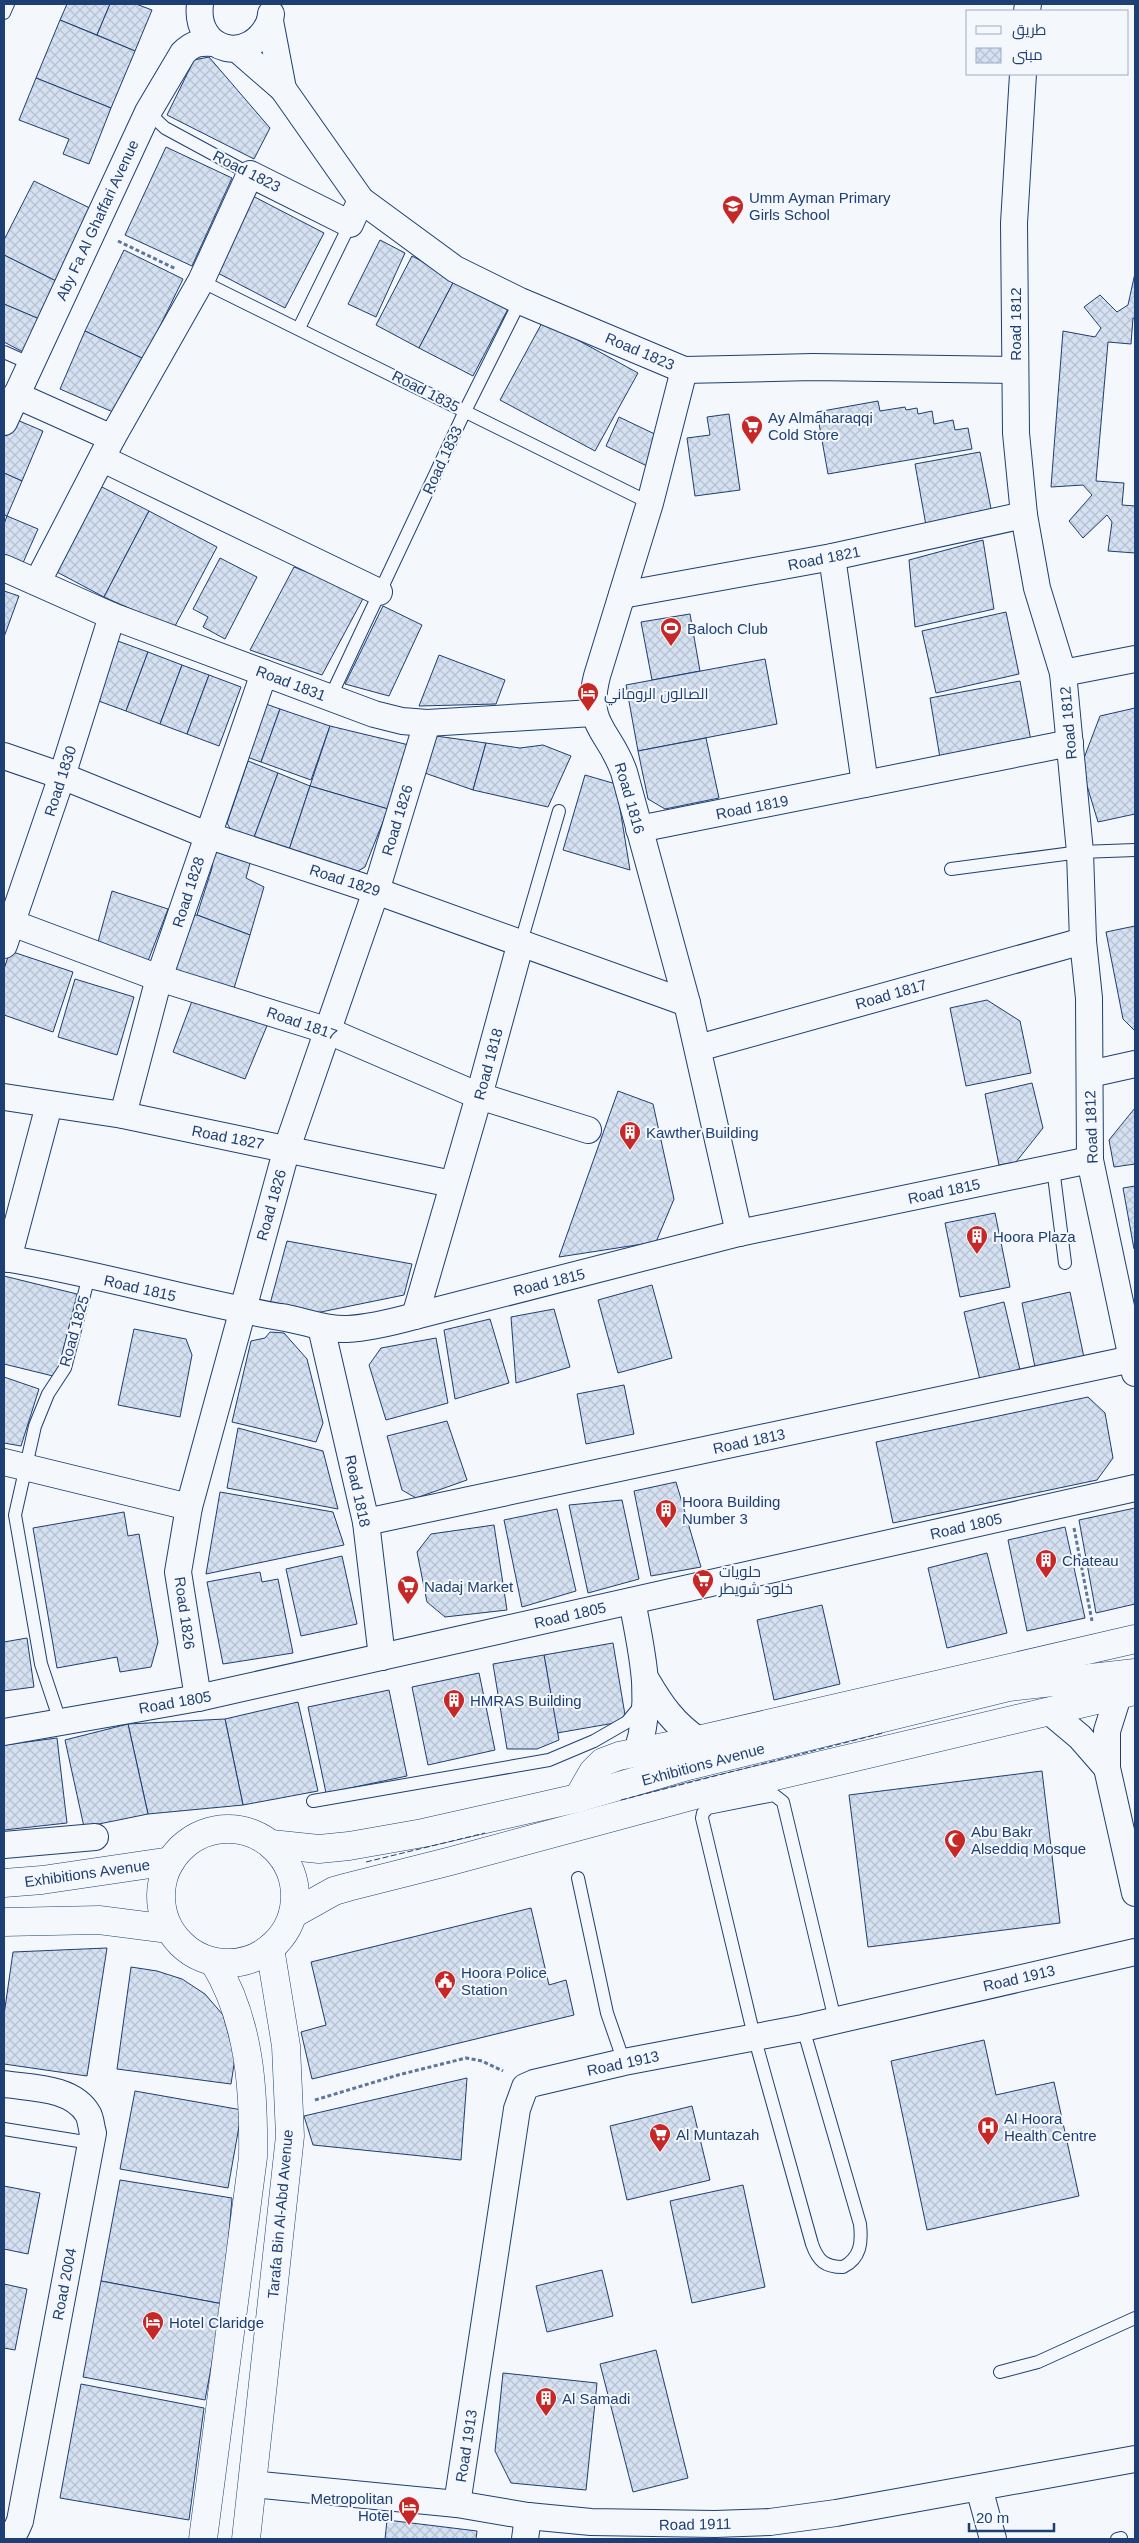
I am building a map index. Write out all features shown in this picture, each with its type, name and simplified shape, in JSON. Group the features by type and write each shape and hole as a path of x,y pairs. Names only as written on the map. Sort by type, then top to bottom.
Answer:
{"main road":[{"path":"578,1798 593,1772 603,1762 637,1752 698,1740 1135,1639"},
{"name":"Exhibitions Avenue","path":"271,1844 319,1849 349,1846 423,1833 578,1798 684,1767 1009,1688 1135,1673"},
{"name":"Exhibitions Avenue","path":"293,1914 334,1891 452,1862 695,1795 1127,1694"},
{"path":"228,1828 251,1832 271,1844 284,1858 292,1875 295,1894 293,1914 280,1938 270,1948 253,1959 234,1963 214,1962 196,1956 181,1944 169,1929 163,1912 161,1895 163,1877 171,1861 186,1844 206,1833 228,1828"},
{"name":"Exhibitions Avenue","path":"4,1883 42,1880 171,1861"},
{"path":"4,1922 99,1920 169,1929"},
{"name":"Tarafa Bin Al-Abd Avenue","path":"246,2539 290,2136 286,2046 270,1948"},
{"path":"203,2539 253,2158 254,2112 248,2058 239,2012 214,1962"}],"street":[{"name":"Road 1823","path":"196,7 201,26 282,90 361,200 455,268 520,302 684,370 814,367 1015,370"},
{"name":"Aby Fa Al Ghaffari Avenue","path":"4,422 92,228 148,112 183,54 189,47 200,42 248,47 258,41 270,12"},
{"path":"270,12 282,90"},
{"name":"Road 1812","path":"1024,75 1014,222 1016,433 1024,515 1037,588 1063,673 1080,852 1083,941 1089,998 1090,1160 1134,1366"},
{"name":"Road 1823","path":"250,174 350,224"},
{"path":"38,581 107,449 201,281 250,174"},
{"path":"350,224 361,200"},
{"name":"Road 1816","path":"684,370 650,503 594,688 593,713 596,723 611,744 620,763 639,829 687,1003 739,1233"},
{"path":"16,395 107,449 379,592"},
{"name":"Road 1821","path":"622,595 832,557 1024,515"},
{"path":"832,557 865,784"},
{"name":"Road 1831","path":"4,568 38,581 112,616 374,714 402,721 427,723 593,713"},
{"name":"Road 1830","path":"8,934 62,776 112,616"},
{"path":"1063,673 1135,659"},
{"name":"Road 1828","path":"123,1115 159,978 264,672"},
{"name":"Road 1826","path":"198,1698 178,1572 189,1507 287,1148 326,1030 376,890 427,723"},
{"name":"Road 1819","path":"639,829 1070,743"},
{"name":"Road 1829","path":"4,756 62,776 207,835 376,890 687,1003"},
{"name":"Road 1817","path":"8,934 159,978 326,1030 479,1096 588,1130"},
{"name":"Road 1817","path":"698,1048 1083,941"},
{"name":"Road 1818","path":"415,1316 479,1096 520,942"},
{"path":"1090,1074 1135,1064"},
{"name":"Road 1827","path":"4,1097 123,1115 452,1184"},
{"name":"Road 1815","path":"49,1105 6,1258 242,1310 292,1319 321,1327 346,1329 377,1325 415,1316 739,1233 1090,1160"},
{"name":"Road 1818","path":"321,1327 366,1522 382,1657"},
{"name":"Road 1813","path":"366,1522 1134,1366"},
{"path":"14,1465 189,1507"},
{"name":"Road 1805","path":"4,1732 198,1698 1135,1488"},
{"path":"632,1601 646,1690 642,1736 637,1752"},
{"path":"646,1690 681,1729 698,1740"},
{"path":"1127,1694 1107,1731 1107,1768 1135,1893"},
{"path":"1049,1711 1080,1737 1107,1768"},
{"path":"4,1845 95,1837"},
{"name":"Road 1913","path":"457,2504 517,2109 526,2088 534,2083 624,2062 803,2028 1135,1952"},
{"name":"Road 2004","path":"4,2084 64,2094 79,2102 89,2115 92,2133 20,2521 16,2530 4,2539"},
{"name":"Road 1911","path":"252,2484 457,2504 526,2527 770,2522 836,2513 1135,2459"},
{"path":"979,2488 993,2539"}],"lane":[{"path":"4,13 8,4"},
{"name":"Road 1823","path":"148,112 165,128 250,174"},
{"path":"299,328 350,224"},
{"name":"Road 1835","path":"201,281 650,503"},
{"name":"Road 1833","path":"330,698 465,411 520,302"},
{"path":"4,352 30,364"},
{"name":"Road 1818","path":"520,942 559,811"},
{"path":"951,868 1080,852 1135,850"},
{"path":"1053,1168 1065,1263"},
{"name":"Road 1825","path":"60,1721 41,1664 17,1533 14,1465 36,1426 48,1394 65,1368 89,1276"},
{"path":"314,1801 549,1760 594,1741 626,1722 646,1690"},
{"path":"803,2028 860,2224 861,2246 856,2257 844,2267 827,2266 816,2254 754,2036 702,1818 708,1808 774,1795 783,1802 836,2020"},
{"path":"578,1878 607,2013 624,2062"},
{"path":"4,2129 91,2143"},
{"path":"1000,2372 1038,2362 1135,2318"}],"path":[{"path":"92,228 201,281"},
{"path":"1069,1503 1097,1648"},
{"path":"288,2109 398,2075 466,2058 498,2067 526,2088"}],"building":[{"path":"67,4 110,4 97,35 60,20"},
{"path":"110,4 136,4 152,10 135,51 97,35"},
{"path":"60,20 135,51 111,108 36,78"},
{"path":"209,57 270,128 254,159 167,115 194,60"},
{"path":"36,78 111,108 89,164 63,154 69,139 19,120"},
{"path":"166,147 232,178 192,266 125,235"},
{"path":"34,181 96,211 60,283 4,255 4,240"},
{"path":"249,194 324,233 285,308 210,269"},
{"path":"380,240 405,253 376,317 348,304"},
{"path":"124,250 183,279 144,359 85,331"},
{"path":"4,255 60,283 44,321 4,304"},
{"path":"412,256 455,279 419,348 376,325"},
{"path":"1135,273 1135,319 1133,318 1131,344 1108,342 1096,481 1124,483 1122,505 1135,506 1135,553 1108,551 1112,522 1107,515 1083,538 1069,521 1092,495 1083,485 1051,487 1063,331 1095,337 1101,328 1084,307 1100,295 1117,312 1128,305"},
{"path":"455,279 509,307 473,376 419,348"},
{"path":"4,304 44,321 25,353 4,342"},
{"path":"543,321 638,373 595,451 500,400"},
{"path":"85,331 144,359 113,412 60,389"},
{"path":"878,401 880,411 905,407 906,410 917,408 918,414 932,411 934,424 953,420 955,430 968,428 972,449 828,474 817,412"},
{"path":"729,414 740,490 695,496 687,438 710,435 707,417"},
{"path":"10,417 43,431 22,481 4,473 4,431"},
{"path":"619,417 661,437 647,466 606,446"},
{"path":"980,452 993,519 927,531 915,464"},
{"path":"4,473 22,481 7,516 4,515"},
{"path":"100,486 149,511 104,597 55,571"},
{"path":"149,511 217,547 174,628 104,597"},
{"path":"7,516 38,529 22,565 4,557 4,524"},
{"path":"983,540 994,609 915,627 909,560"},
{"path":"220,558 257,577 225,639 203,627 208,617 193,609"},
{"path":"294,567 365,595 322,675 250,650"},
{"path":"4,591 19,596 4,637"},
{"path":"383,606 422,625 389,696 345,684"},
{"path":"1006,612 1019,674 936,693 922,631"},
{"name":"Baloch Club","path":"690,614 700,671 652,680 641,622"},
{"path":"115,640 148,652 126,711 93,699"},
{"path":"148,652 182,665 160,724 126,711"},
{"path":"439,655 505,680 496,704 419,706"},
{"path":"765,659 777,724 638,751 626,685"},
{"path":"182,665 209,675 187,734 160,724"},
{"path":"209,675 241,687 219,746 187,734"},
{"path":"1020,681 1031,741 940,758 930,698"},
{"path":"263,703 280,709 261,762 244,756"},
{"path":"1135,708 1135,814 1098,822 1081,766 1100,716"},
{"path":"280,709 330,726 311,780 261,762"},
{"path":"330,726 409,745 388,809 310,786"},
{"path":"436,736 486,743 473,790 422,772"},
{"path":"706,738 719,798 665,809 648,799 638,751"},
{"path":"486,743 520,748 543,745 571,756 548,807 473,790"},
{"path":"248,761 278,773 253,840 231,830 227,823"},
{"path":"278,773 310,786 288,853 253,840"},
{"path":"585,775 616,784 630,870 563,850"},
{"path":"310,786 388,809 365,867 353,874 288,853"},
{"path":"216,852 250,863 246,878 264,887 250,935 197,915 212,868 213,856"},
{"path":"112,891 168,909 148,961 96,949"},
{"path":"197,915 250,935 232,995 167,975 188,916"},
{"path":"1135,926 1135,1031 1123,1019 1106,932"},
{"path":"10,951 73,972 53,1032 4,1015 4,969"},
{"path":"75,979 134,997 117,1055 58,1037"},
{"path":"195,993 271,1016 245,1079 173,1052"},
{"path":"987,1000 1020,1021 1031,1073 966,1086 950,1008"},
{"path":"1032,1083 1043,1128 1016,1162 999,1165 985,1094"},
{"name":"Kawther Building","path":"618,1091 653,1104 674,1199 656,1242 559,1257"},
{"path":"1135,1108 1135,1164 1114,1167 1109,1140"},
{"path":"1135,1186 1135,1249 1134,1249 1123,1188"},
{"name":"Hoora Plaza","path":"995,1213 1010,1287 960,1297 945,1223"},
{"path":"287,1241 412,1264 404,1295 311,1314 270,1304"},
{"path":"4,1276 77,1294 57,1377 4,1364"},
{"path":"652,1285 672,1358 618,1373 598,1300"},
{"path":"1070,1292 1085,1362 1036,1372 1022,1303"},
{"path":"1004,1302 1020,1370 980,1380 964,1312"},
{"path":"554,1309 570,1367 516,1383 511,1317"},
{"path":"490,1319 509,1383 455,1399 444,1330"},
{"path":"134,1329 186,1339 192,1355 180,1417 118,1405"},
{"path":"270,1332 284,1333 307,1359 323,1423 316,1442 232,1422 251,1341 265,1338"},
{"path":"436,1338 448,1403 386,1420 369,1365 381,1348"},
{"path":"4,1377 39,1389 21,1446 4,1443"},
{"path":"624,1385 634,1434 586,1444 577,1394"},
{"path":"1088,1397 1105,1413 1113,1458 1097,1480 893,1523 876,1442"},
{"path":"447,1421 467,1480 416,1498 402,1490 387,1436"},
{"path":"238,1428 323,1451 338,1509 227,1488"},
{"name":"Hoora Building Number 3","path":"676,1482 701,1567 651,1576 634,1491"},
{"path":"220,1492 333,1512 344,1545 206,1574"},
{"path":"622,1500 639,1579 588,1593 569,1505"},
{"path":"1135,1508 1135,1604 1096,1613 1079,1520"},
{"path":"557,1509 576,1591 522,1607 504,1520"},
{"path":"124,1512 128,1536 139,1534 158,1642 151,1667 120,1672 117,1657 57,1668 33,1528"},
{"path":"494,1525 507,1610 445,1617 427,1602 417,1552 431,1534"},
{"name":"Chateau","path":"1065,1527 1085,1618 1027,1631 1008,1540"},
{"path":"987,1553 1007,1633 947,1648 928,1568"},
{"path":"342,1556 357,1624 301,1636 286,1569"},
{"path":"260,1572 262,1582 278,1579 293,1653 223,1664 207,1582"},
{"path":"822,1605 840,1684 774,1700 757,1620"},
{"path":"27,1638 34,1687 4,1691 4,1642"},
{"path":"613,1643 626,1721 557,1733 544,1655"},
{"path":"544,1655 559,1740 537,1749 507,1749 493,1664"},
{"name":"HMRAS Building","path":"479,1673 495,1750 428,1765 412,1687"},
{"path":"389,1690 407,1776 326,1793 308,1707"},
{"path":"298,1702 318,1791 243,1805 225,1719"},
{"path":"225,1719 243,1805 148,1814 128,1724"},
{"path":"128,1724 148,1814 84,1827 65,1740"},
{"path":"57,1738 67,1823 4,1830 4,1745"},
{"name":"Abu Bakr Alseddiq Mosque","path":"1042,1771 1060,1923 868,1947 849,1795"},
{"name":"Hoora Police Station","path":"531,1908 549,1985 566,1980 574,2015 312,2079 301,2032 326,2025 311,1962"},
{"path":"107,1948 87,2076 4,2064 4,2015 13,1952"},
{"path":"131,1967 157,1971 182,1979 205,1994 223,2015 235,2058 231,2084 117,2069"},
{"name":"Al Hoora Health Centre","path":"984,2040 996,2095 1054,2082 1079,2196 927,2230 891,2061"},
{"path":"467,2078 461,2160 313,2145 304,2116"},
{"path":"135,2091 242,2110 228,2188 120,2169"},
{"name":"Al Muntazah","path":"692,2106 710,2180 627,2200 610,2126"},
{"path":"120,2180 232,2198 223,2304 101,2281"},
{"path":"743,2185 765,2287 692,2303 670,2201"},
{"path":"4,2186 40,2193 28,2254 4,2249"},
{"path":"602,2270 613,2316 547,2332 536,2286"},
{"name":"Hotel Claridge","path":"101,2281 223,2304 205,2400 83,2377"},
{"path":"4,2284 27,2289 15,2350 4,2348"},
{"path":"656,2350 688,2478 633,2492 600,2364"},
{"name":"Al Samadi","path":"503,2373 597,2383 586,2490 511,2483 495,2451"},
{"path":"81,2384 204,2408 189,2520 60,2498"},
{"name":"Metropolitan Hotel","path":"387,2520 477,2531 476,2539 385,2539"}],"fence":[{"path":"621,1800 883,1733"},
{"path":"366,1862 485,1833"}],"place":[{"name":"Umm Ayman Primary Girls School","path":"733,225"},
{"name":"Ay Almaharaqqi Cold Store","path":"752,445"},
{"name":"Baloch Club","path":"671,647"},
{"name":"الصالون الروماني","path":"588,712"},
{"name":"Kawther Building","path":"630,1151"},
{"name":"Hoora Plaza","path":"977,1255"},
{"name":"Hoora Building Number 3","path":"666,1529"},
{"name":"Chateau","path":"1046,1579"},
{"name":"حلويات خلود شويطر","path":"703,1599"},
{"name":"Nadaj Market","path":"408,1605"},
{"name":"HMRAS Building","path":"454,1719"},
{"name":"Abu Bakr Alseddiq Mosque","path":"955,1859"},
{"name":"Hoora Police Station","path":"445,2000"},
{"name":"Al Hoora Health Centre","path":"988,2146"},
{"name":"Al Muntazah","path":"660,2153"},
{"name":"Hotel Claridge","path":"153,2341"},
{"name":"Al Samadi","path":"546,2417"},
{"name":"Metropolitan Hotel","path":"409,2526"}]}
